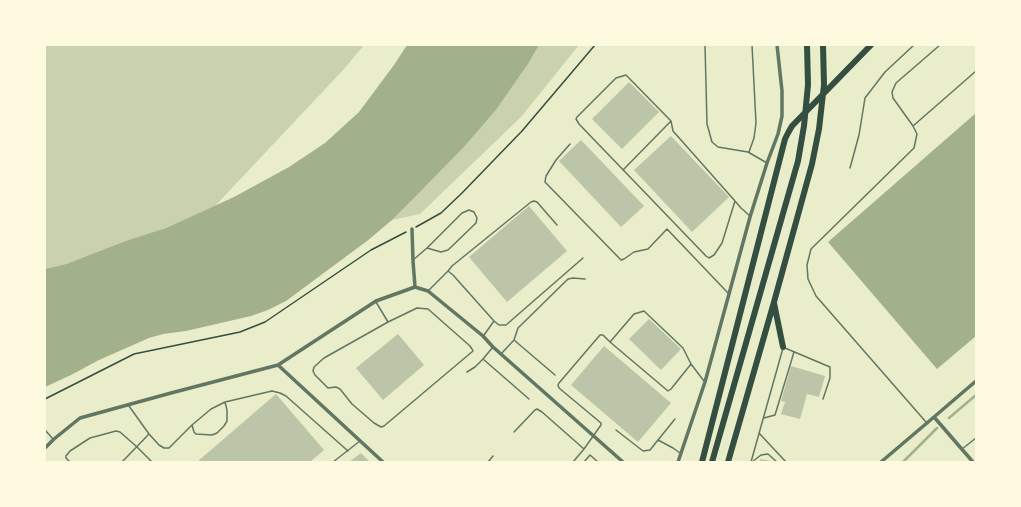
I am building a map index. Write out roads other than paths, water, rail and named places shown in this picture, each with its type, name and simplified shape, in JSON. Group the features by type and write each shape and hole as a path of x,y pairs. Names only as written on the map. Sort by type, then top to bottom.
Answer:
{"highway":[{"path":"712,462 798,161 804,126 808,85 807,45"},
{"path":"728,462 812,164 819,128 824,85 823,45"},
{"path":"702,462 785,139 792,126 871,45"},
{"path":"774,302 783,347"}],"street":[{"path":"678,462 705,382 750,217 767,162 778,134 782,116 782,91 777,45"},
{"path":"412,229 415,287"},
{"path":"45,448 80,418 278,365 376,301 415,287 428,291 482,336 623,462"},
{"path":"278,365 383,462"},
{"path":"881,462 976,381"},
{"path":"934,417 973,462"}],"lane":[{"path":"705,45 708,124 712,142 718,147 748,152 767,162"},
{"path":"748,152 754,138 756,123 752,45"},
{"path":"850,168 859,135 865,98 885,72 914,45"},
{"path":"927,423 816,296 808,279 807,265 811,249 914,148 917,134 913,126 892,98 892,92 896,83 940,45"},
{"path":"913,126 976,71"},
{"path":"735,201 722,243 714,255 709,258 579,124 576,120 577,117 616,78 626,75 671,121 673,131 750,217"},
{"path":"623,170 671,121"},
{"path":"570,144 556,160 546,176 545,182 621,260 634,252 648,249 667,230 730,294"},
{"path":"428,291 452,266 531,202 537,202 557,225"},
{"path":"413,261 462,212 469,210 474,212 477,218 476,223 448,250 441,252 427,248"},
{"path":"448,271 494,321 499,325 506,325 583,258"},
{"path":"501,354 514,340 518,328 568,279 585,279"},
{"path":"376,301 388,322"},
{"path":"416,308 428,309 470,346 473,351 381,427 374,423 352,404 340,389 336,387 328,388 313,371 314,367 324,358 388,322 416,308"},
{"path":"610,342 634,314 644,311 683,348 691,364 705,382"},
{"path":"482,336 494,321"},
{"path":"573,462 584,449 601,423 559,388 558,385 600,335 602,335 668,391 671,390 691,364"},
{"path":"514,340 554,375"},
{"path":"467,372 475,367 493,347"},
{"path":"751,462 783,347 830,367 830,378 822,399"},
{"path":"763,418 775,416 794,352"},
{"path":"482,359 529,399"},
{"path":"128,405 159,445 164,448 169,448 211,409 225,402 272,391 280,392 348,451"},
{"path":"192,426 196,434 212,435 217,433 227,421 225,402"},
{"path":"514,432 537,409 584,449"},
{"path":"616,430 643,451 650,450 675,419"},
{"path":"45,430 54,439"},
{"path":"70,462 66,458 70,451 90,438 116,431 120,432 137,446 152,462"},
{"path":"759,433 786,462"},
{"path":"122,462 149,434"},
{"path":"962,450 976,438"},
{"path":"658,440 680,453"},
{"path":"333,462 360,441"},
{"path":"751,462 761,455 768,454 776,462"},
{"path":"584,462 590,455 598,462"},
{"path":"488,462 493,456"}],"waterway":[{"path":"949,418 976,395"},
{"path":"903,462 937,428"}]}
